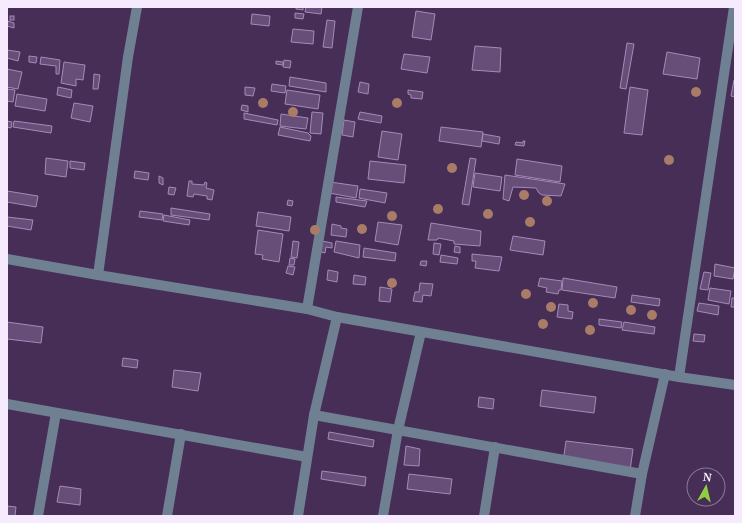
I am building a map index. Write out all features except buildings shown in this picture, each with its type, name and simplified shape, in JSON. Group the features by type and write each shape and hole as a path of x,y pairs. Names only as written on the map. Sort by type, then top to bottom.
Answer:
{"street":[{"path":"98,275 128,57 137,7"},
{"path":"307,309 358,7"},
{"path":"679,377 734,7"},
{"path":"7,259 307,309 337,317 421,332 679,377 735,385"},
{"path":"298,516 314,415 337,317"},
{"path":"383,516 398,430 421,332"},
{"path":"635,516 642,474 665,374"},
{"path":"7,404 308,457"},
{"path":"38,516 56,413"},
{"path":"314,415 642,474"},
{"path":"167,516 181,434"},
{"path":"484,516 496,448"}]}
